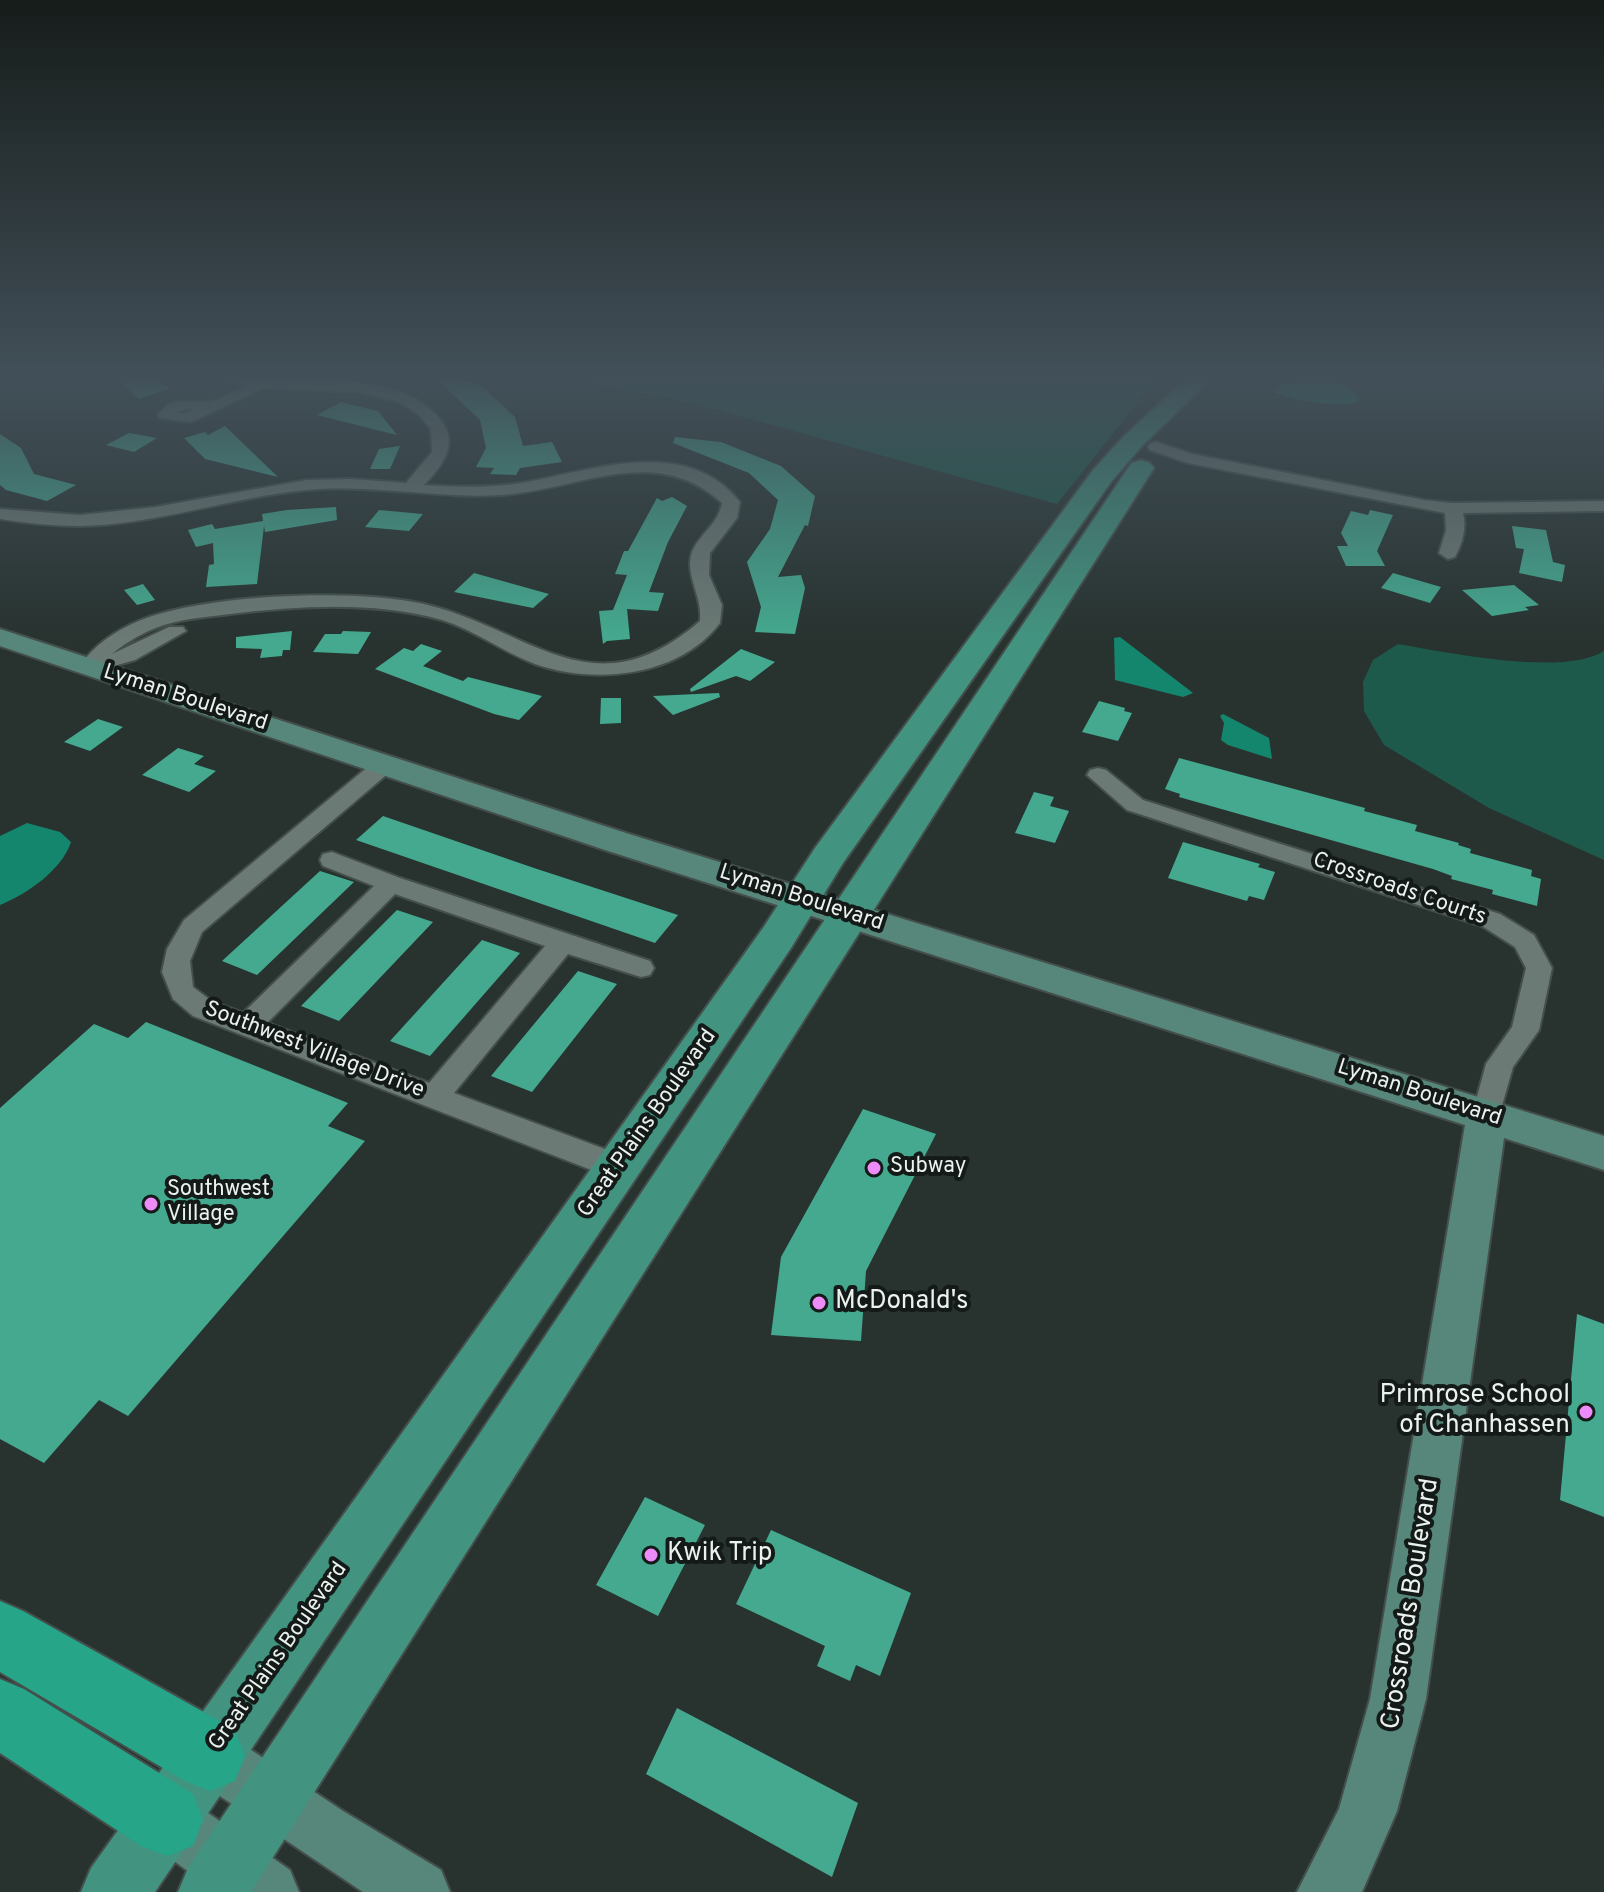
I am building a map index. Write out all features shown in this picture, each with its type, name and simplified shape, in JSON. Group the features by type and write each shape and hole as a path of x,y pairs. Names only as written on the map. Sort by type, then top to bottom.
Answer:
{"highway":[{"path":"0,1634 67,1675 161,1722 210,1756"},
{"path":"0,1713 167,1820"}],"main road":[{"name":"Great Plains Boulevard","path":"115,1892 802,901 830,853 1113,463"},
{"path":"236,1882 274,1798 987,700 1145,463"}],"street":[{"path":"411,488 434,463"},
{"path":"1213,463 1337,489 1452,508 1604,506"},
{"path":"0,514 39,520 84,521 139,517 307,485 349,483 478,491 528,487 610,468 634,467 666,468 717,485 731,502 728,518 701,553 700,575 712,605 710,623 677,649 648,662 607,668 563,666 447,615 350,602 219,610 128,656 89,667"},
{"path":"1448,553 1457,526 1457,517 1452,508"},
{"name":"Lyman Boulevard","path":"0,637 802,901 1604,1153"},
{"name":"Southwest Village Drive","path":"384,765 193,926 184,939 174,968 177,986 188,1002 618,1167"},
{"name":"Crossroads Courts","path":"1098,775 1135,805 1491,920 1525,941 1539,968 1525,1030 1500,1064 1487,1115"},
{"path":"332,860 391,884 641,968"},
{"path":"248,1025 391,884"},
{"path":"433,1098 563,943"},
{"name":"Crossroads Boulevard","path":"1328,1892 1349,1858 1368,1817 1389,1750 1409,1638 1487,1115"},
{"path":"210,1756 322,1832 419,1892"},
{"path":"167,1820 236,1882"}],"shaded area":[{"path":"910,463 1089,463 1057,504"},
{"path":"1120,637 1193,693 1183,697 1115,680 1114,638"},
{"path":"1398,644 1473,657 1534,662 1562,662 1604,651 1604,860 1489,808 1384,745 1364,711 1363,682 1373,660"},
{"path":"1223,714 1269,738 1272,759 1221,740 1224,723 1220,716"},
{"path":"27,823 60,832 71,842 60,862 42,880 0,905 0,836"}],"building":[{"path":"0,463 29,463 34,474 76,485 47,501 6,490 0,485"},
{"path":"222,463 264,463 278,477"},
{"path":"373,463 392,463 390,469 370,469"},
{"path":"478,463 553,463 520,468 516,475 490,474 494,468 476,467"},
{"path":"724,463 774,463 815,496 808,526 805,525 778,577 801,575 805,588 795,634 755,632 761,607 747,562 770,529 778,500 749,473"},
{"path":"672,497 687,506 668,542 649,592 664,593 658,611 627,609 630,639 603,644 599,611 613,610 627,575 615,574 624,551 628,551 657,498 662,501"},
{"path":"336,507 337,520 265,532 264,526 257,584 206,587 209,565 214,564 213,543 196,547 188,530 212,524 215,529 263,521 262,514 287,510"},
{"path":"379,510 423,514 409,531 365,527"},
{"path":"1370,510 1393,515 1377,551 1385,566 1346,566 1337,546 1348,546 1341,533 1351,511 1368,515"},
{"path":"1512,526 1546,530 1553,562 1565,565 1562,582 1519,573 1524,549 1516,548"},
{"path":"474,573 549,594 533,608 454,592"},
{"path":"1393,573 1441,587 1430,603 1381,588"},
{"path":"143,584 155,600 137,605 124,590"},
{"path":"1514,585 1539,605 1525,607 1529,610 1492,616 1462,590"},
{"path":"292,631 290,650 283,650 282,656 260,658 262,649 236,648 236,637"},
{"path":"343,631 371,632 358,654 313,652 325,634 341,634"},
{"path":"421,644 442,651 423,666 463,681 468,677 542,696 519,720 494,714 375,669 404,648 413,651"},
{"path":"741,649 775,662 750,681 736,676 691,692 690,689"},
{"path":"719,693 720,697 673,715 653,696"},
{"path":"601,698 621,698 621,723 600,724"},
{"path":"1099,701 1132,713 1118,741 1082,732"},
{"path":"98,719 123,727 90,751 64,742"},
{"path":"178,748 204,756 194,764 216,771 189,792 142,775"},
{"path":"1179,758 1365,808 1364,811 1417,825 1415,831 1459,843 1471,849 1470,853 1532,870 1531,876 1541,879 1537,906 1492,894 1493,890 1451,879 1452,876 1433,869 1179,797 1180,794 1165,789"},
{"path":"1034,792 1054,797 1050,806 1069,811 1055,843 1015,833"},
{"path":"383,816 678,915 655,943 356,840"},
{"path":"1183,842 1260,864 1258,867 1275,872 1264,900 1249,896 1247,901 1168,878"},
{"path":"320,871 354,882 257,975 222,961"},
{"path":"397,910 433,922 339,1021 301,1006"},
{"path":"482,940 520,953 430,1056 390,1041"},
{"path":"578,971 617,984 532,1092 491,1076"},
{"path":"146,1022 348,1103 328,1126 365,1141 128,1416 99,1400 44,1463 0,1439 0,1108 94,1024 128,1038"},
{"path":"863,1109 936,1134 866,1271 861,1341 771,1335 781,1257"},
{"name":"Primrose School of Chanhassen","path":"1577,1314 1604,1324 1604,1517 1560,1500"},
{"name":"Kwik Trip","path":"645,1497 705,1525 658,1616 596,1585"},
{"name":"Kwik Trip","path":"771,1530 911,1593 880,1676 856,1665 850,1681 817,1666 825,1646 736,1604"},
{"path":"677,1708 858,1803 832,1877 646,1774"}],"place":[{"name":"Subway","path":"874,1168"},
{"name":"Southwest Village","path":"151,1204"},
{"name":"McDonald's","path":"819,1303"},
{"name":"Primrose School of Chanhassen","path":"1586,1412"},
{"name":"Kwik Trip","path":"651,1555"}]}
